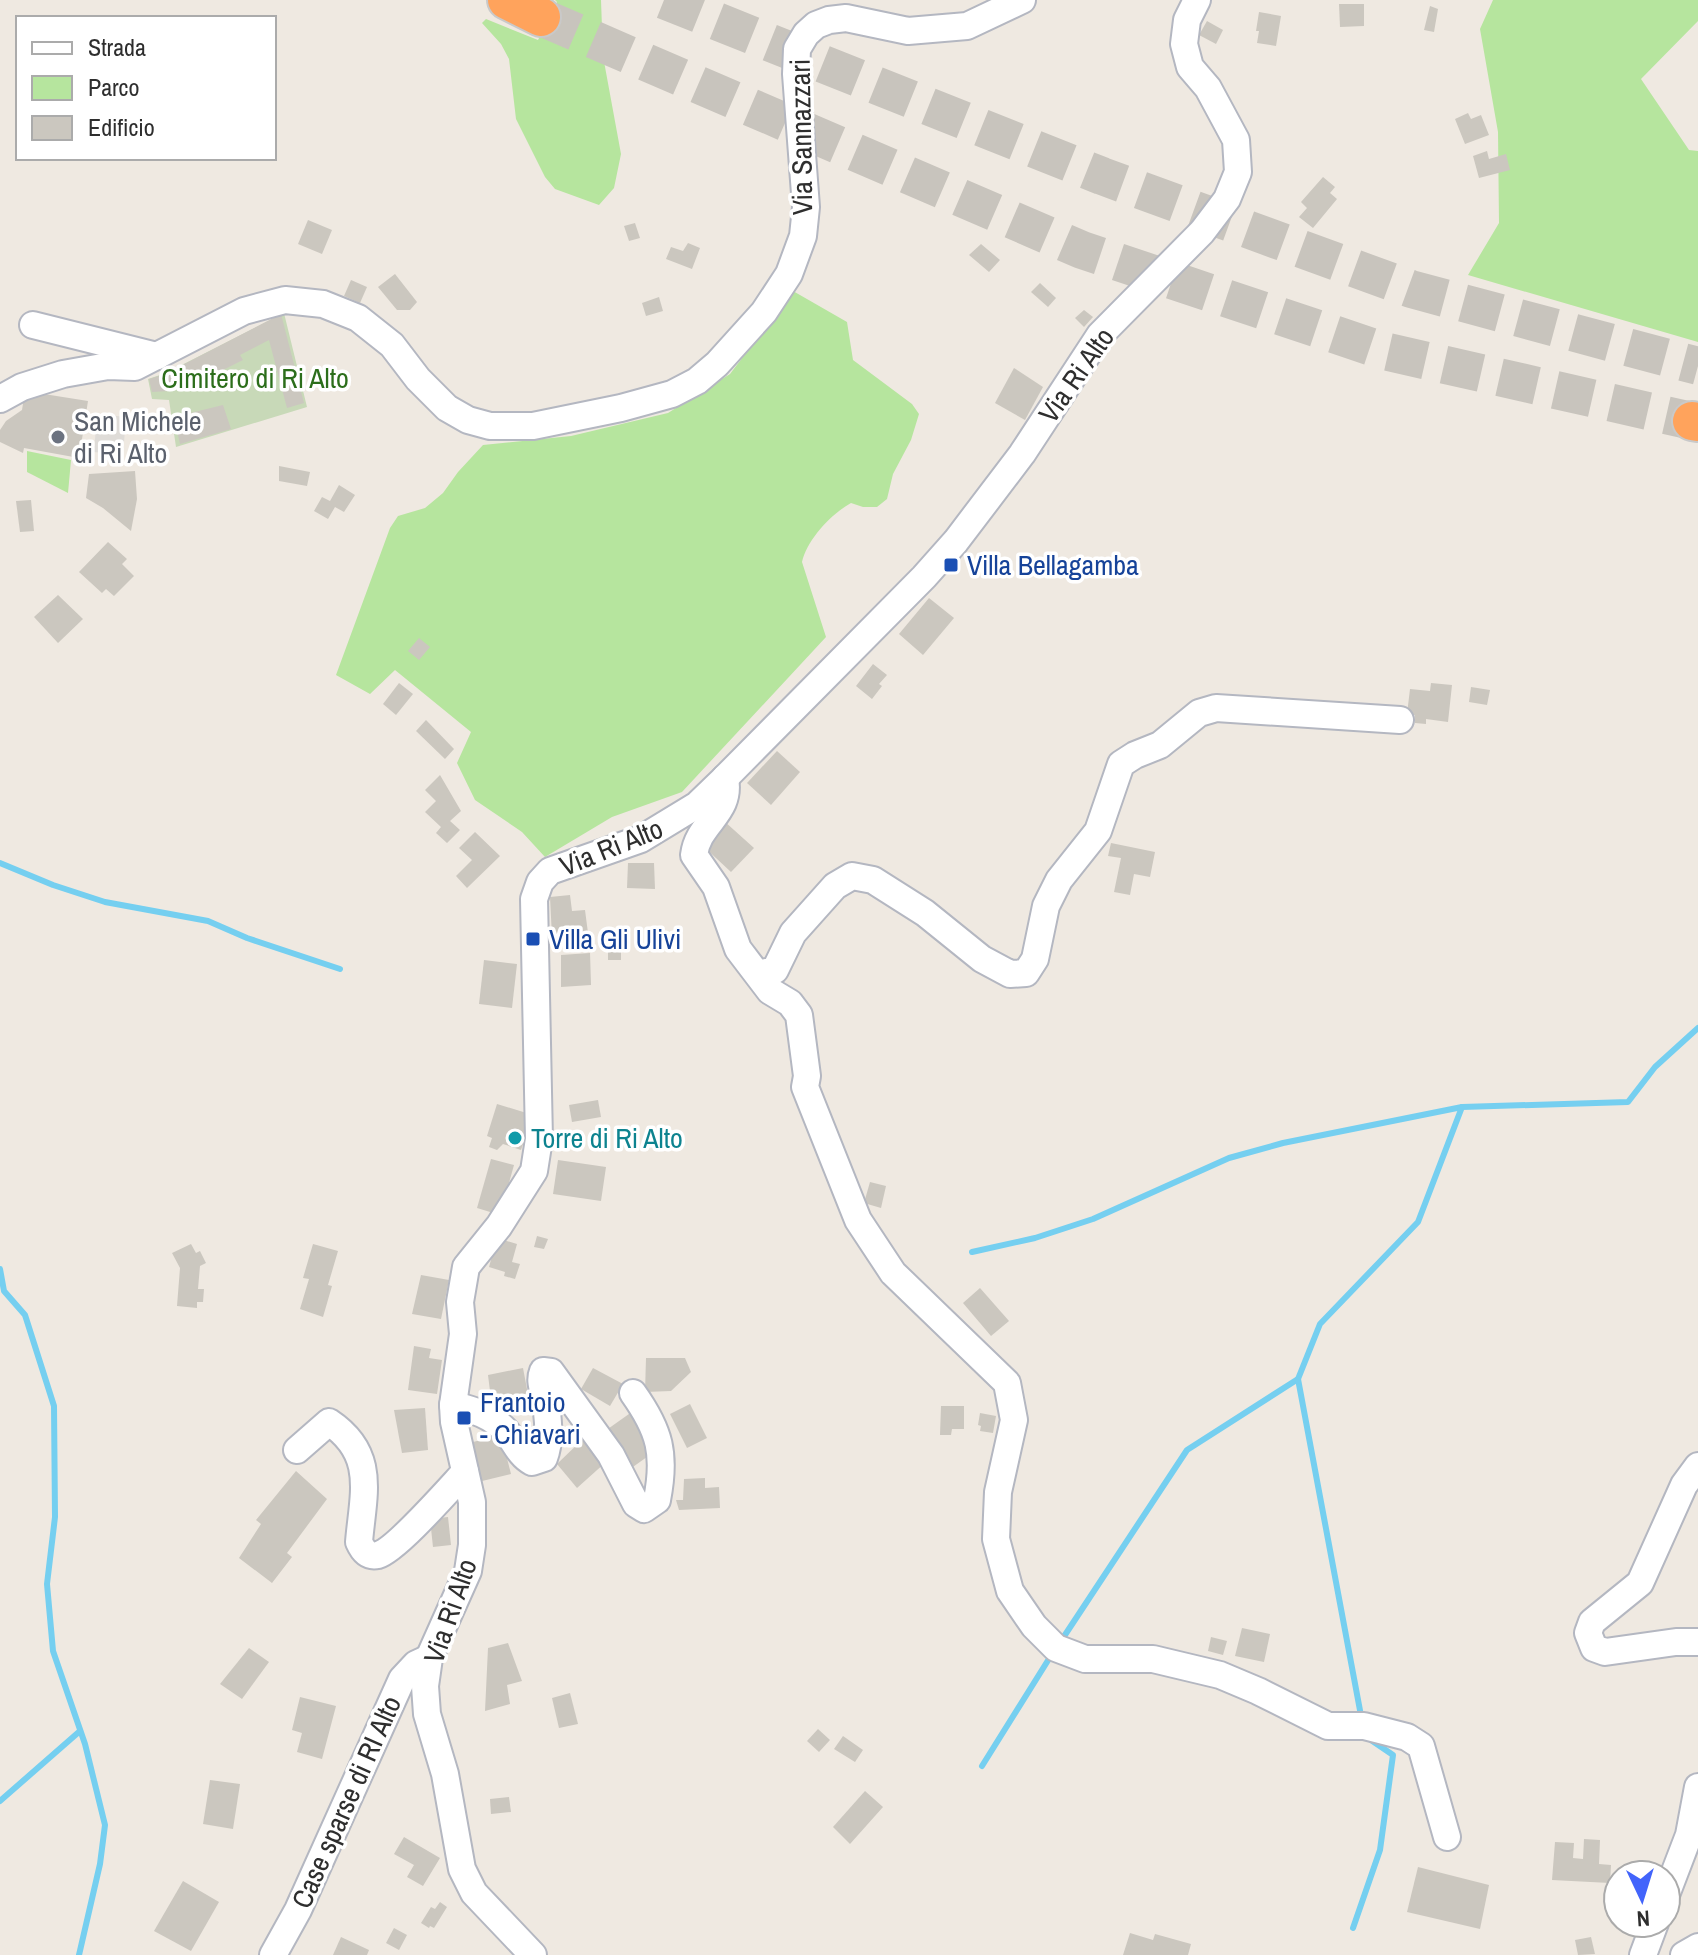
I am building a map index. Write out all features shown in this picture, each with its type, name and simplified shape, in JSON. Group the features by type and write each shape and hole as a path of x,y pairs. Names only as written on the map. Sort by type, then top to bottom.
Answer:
{"highway":[{"path":"507,0 541,17"}],"street":[{"name":"Via Sannazzari","path":"157,356 244,311 285,300 323,304 358,318 392,345 418,379 447,408 468,420 490,426 533,426 672,394 697,381 717,364 764,312 789,274 803,236 806,207 796,74 797,49 806,34 816,25 846,18 908,31 967,26 1022,0"},
{"name":"Via Ri Alto","path":"533,1955 474,1893 462,1869 445,1774 427,1714 425,1686 429,1658 468,1571 472,1545 472,1502 453,1405 463,1334 460,1302 466,1267 499,1226 534,1171 539,1139 534,899 540,882 550,871 641,839 697,805 924,577 956,541 1022,454 1100,335 1202,232 1227,199 1238,172 1236,140 1208,88 1190,67 1184,44 1187,20 1197,0"},
{"path":"33,325 157,356"},
{"path":"0,399 22,387 63,374 108,366 135,367 157,356"},
{"path":"758,974 775,970 793,933 835,886 852,876 873,880 925,913 982,959 1010,974 1026,973 1035,959 1046,906 1059,880 1098,831 1121,764 1160,745 1199,713 1216,708 1400,720"},
{"path":"725,778 728,792 724,804 696,839 694,855 716,887 738,949 770,991 790,1003 799,1015 807,1076 805,1087 858,1220 893,1273 1007,1383 1014,1420 998,1492 996,1539 1010,1591 1034,1626 1056,1648 1085,1659 1153,1659 1220,1675 1328,1726 1364,1726 1407,1737 1421,1746 1447,1837"},
{"path":"453,1405 484,1413 505,1430 524,1457 532,1462 544,1458 549,1446 540,1378 543,1371 551,1372 611,1455 636,1504 644,1509 654,1505 657,1500 662,1457 658,1436 648,1414 633,1393"},
{"path":"297,1450 329,1422 343,1431 354,1444 362,1462 366,1489 359,1542 366,1553 373,1555 381,1554 393,1545 465,1472"},
{"path":"1698,1466 1684,1485 1640,1583 1592,1622 1588,1633 1594,1648 1605,1652 1698,1642"},
{"name":"Case sparse di RI Alto","path":"273,1955 298,1910 402,1679 416,1664 429,1658"},
{"path":"1680,1859 1689,1835 1698,1787"},
{"path":"1684,1955 1698,1947"}],"green space":[{"path":"555,0 601,0 603,56 621,154 614,188 599,205 555,189 545,177 516,119 509,59 501,44 482,23 486,19 538,40 557,2"},
{"path":"1493,0 1698,0 1698,21 1641,79 1689,150 1698,151 1698,342 1468,275 1499,223 1498,132 1480,29"},
{"path":"793,291 847,322 853,360 912,404 919,414 911,440 893,474 887,499 877,507 851,503 814,537 802,562 826,637 682,792 612,817 545,857 522,832 475,800 457,763 471,732 395,670 370,694 336,675 390,528 398,516 425,508 443,493 483,445 571,436 668,413 730,374"},
{"name":"Cimitero di Ri Alto","path":"284,313 307,407 176,447 169,400 152,399 148,379 166,373"},
{"path":"27,451 71,460 68,493 27,472"}],"shaded area":[{"path":"97,414 126,417 123,455 94,452"}],"building":[{"path":"1339,4 1364,4 1364,26 1340,27"},
{"path":"1430,6 1438,9 1434,32 1424,30"},
{"path":"1259,12 1281,16 1276,46 1257,43"},
{"path":"1207,21 1223,30 1216,44 1199,35"},
{"path":"1468,113 1471,119 1481,115 1489,135 1465,144 1455,119"},
{"path":"1487,151 1489,159 1506,154 1510,170 1479,178 1473,156"},
{"path":"1323,177 1335,187 1330,193 1337,199 1313,228 1299,217 1307,208 1301,202"},
{"path":"308,220 332,230 322,254 298,244"},
{"path":"635,223 640,238 629,241 624,226"},
{"path":"688,243 700,248 692,269 666,259 671,247 683,251"},
{"path":"981,244 1000,260 989,272 969,255"},
{"path":"395,274 417,302 410,310 397,310 378,287"},
{"path":"351,280 367,287 360,303 344,296"},
{"path":"1040,283 1056,298 1048,307 1031,292"},
{"path":"659,297 663,311 646,316 642,303"},
{"path":"1084,310 1093,317 1084,327 1075,318"},
{"path":"281,314 304,403 287,408 269,340 240,355 243,360 215,374 212,369 169,391 152,392 149,379 165,374"},
{"path":"1014,368 1043,387 1025,420 995,403"},
{"path":"25,391 88,401 79,458 24,448 23,453 0,442 0,430 6,421 22,410"},
{"path":"223,405 231,429 180,444 174,417"},
{"path":"279,466 310,472 307,486 279,481"},
{"path":"135,471 137,499 131,531 86,498 89,474"},
{"path":"339,485 355,495 344,512 335,507 328,519 314,511 322,497 330,501"},
{"path":"31,500 34,531 20,532 16,501"},
{"path":"108,542 127,559 122,564 134,576 114,596 106,589 102,593 79,572"},
{"path":"58,595 83,619 58,643 34,617"},
{"path":"929,598 954,618 923,655 899,634"},
{"path":"419,638 430,647 419,660 408,651"},
{"path":"873,664 887,675 872,699 856,686"},
{"path":"399,683 413,694 396,715 383,704"},
{"path":"1431,683 1452,685 1448,722 1426,719 1426,724 1415,723 1415,715 1407,714 1410,689 1430,691"},
{"path":"1471,687 1490,690 1487,705 1469,702"},
{"path":"426,720 454,749 445,759 416,731"},
{"path":"777,751 800,772 771,805 747,783"},
{"path":"440,775 461,811 450,821 460,830 447,843 436,833 441,827 425,812 436,801 425,790"},
{"path":"724,821 754,848 731,872 702,845"},
{"path":"475,832 500,856 467,888 456,876 472,860 459,848"},
{"path":"1111,843 1155,852 1150,877 1134,874 1130,895 1114,892 1121,858 1108,856"},
{"path":"628,863 654,863 655,889 627,888"},
{"path":"570,895 572,911 585,910 588,933 552,937 550,897"},
{"path":"608,935 621,935 621,960 608,960"},
{"path":"590,953 591,985 561,987 561,955"},
{"path":"484,960 517,964 512,1008 479,1004"},
{"path":"598,1100 601,1117 572,1122 569,1105"},
{"path":"497,1104 533,1115 521,1150 503,1144 497,1150 489,1147 492,1138 487,1136"},
{"path":"491,1159 514,1165 500,1215 477,1208"},
{"path":"558,1160 606,1167 601,1201 553,1194"},
{"path":"870,1182 886,1186 881,1208 864,1203"},
{"path":"537,1236 548,1239 544,1249 534,1247"},
{"path":"497,1238 517,1244 512,1262 520,1264 515,1279 489,1267"},
{"path":"191,1244 196,1253 200,1251 206,1263 200,1266 198,1289 204,1289 203,1302 197,1302 197,1308 177,1306 180,1268 172,1253"},
{"path":"313,1244 338,1251 323,1317 300,1309 309,1279 303,1278"},
{"path":"421,1275 449,1280 441,1319 412,1314"},
{"path":"980,1288 1009,1321 991,1336 963,1303"},
{"path":"414,1346 431,1349 429,1358 442,1360 437,1394 408,1390"},
{"path":"646,1358 685,1358 691,1372 671,1391 645,1392"},
{"path":"523,1368 531,1410 509,1413 505,1398 491,1399 488,1375"},
{"path":"593,1368 623,1384 610,1406 581,1389"},
{"path":"690,1404 707,1438 687,1448 670,1414"},
{"path":"941,1406 964,1406 964,1429 952,1429 951,1435 940,1435"},
{"path":"425,1408 428,1450 402,1453 394,1410"},
{"path":"636,1409 661,1447 630,1469 605,1431"},
{"path":"980,1413 996,1416 993,1433 980,1431"},
{"path":"501,1435 511,1474 478,1482 469,1443"},
{"path":"584,1438 606,1462 577,1488 557,1464"},
{"path":"296,1471 327,1499 287,1553 292,1557 272,1583 239,1558 261,1524 256,1520"},
{"path":"705,1478 705,1488 719,1487 720,1508 679,1510 676,1500 683,1500 684,1479"},
{"path":"448,1517 451,1545 433,1547 430,1519"},
{"path":"1242,1628 1270,1634 1264,1662 1235,1656"},
{"path":"1211,1637 1227,1641 1223,1655 1208,1651"},
{"path":"508,1643 522,1681 507,1685 510,1704 485,1711 488,1648"},
{"path":"249,1648 269,1662 242,1699 220,1684"},
{"path":"570,1693 578,1724 559,1728 552,1698"},
{"path":"300,1697 336,1706 322,1759 297,1752 302,1733 292,1730"},
{"path":"818,1729 830,1740 819,1752 807,1741"},
{"path":"843,1736 863,1750 855,1762 834,1749"},
{"path":"210,1780 240,1784 233,1829 203,1824"},
{"path":"865,1791 883,1807 850,1844 833,1827"},
{"path":"509,1797 511,1812 491,1814 490,1799"},
{"path":"404,1837 440,1858 423,1886 407,1877 414,1865 394,1854"},
{"path":"1584,1839 1600,1840 1602,1883 1552,1880 1555,1842 1574,1843 1573,1858 1583,1859"},
{"path":"1418,1867 1489,1885 1480,1929 1407,1912"},
{"path":"183,1881 219,1902 191,1951 154,1931"},
{"path":"440,1902 447,1907 434,1928 421,1923 431,1907 435,1909"},
{"path":"394,1928 407,1935 399,1950 386,1943"},
{"path":"1130,1933 1153,1940 1155,1934 1191,1944 1188,1955 1123,1955"},
{"path":"341,1937 369,1950 367,1955 333,1955"},
{"path":"1591,1937 1595,1954 1578,1955 1575,1940"}],"waterway":[{"path":"0,863 105,902 208,921 247,938 340,969"},
{"path":"1362,1721 1298,1379 1320,1324 1418,1222 1462,1107 1628,1102 1655,1067 1698,1028"},
{"path":"972,1252 1035,1238 1093,1219 1229,1158 1283,1143 1462,1107"},
{"path":"0,1269 4,1291 25,1315 54,1406 55,1517 47,1584 53,1651 85,1744 105,1825 100,1864 79,1955"},
{"path":"1061,1641 1187,1450 1298,1379"},
{"path":"982,1766 1052,1654"},
{"path":"0,1801 80,1731"},
{"path":"1353,1928 1380,1850 1393,1755 1368,1738"}],"tunnel":[{"path":"664,0 1102,176 1411,289 1698,366"},
{"path":"541,17 1082,250 1384,351 1692,421"}],"place":[{"name":"San Michele di Ri Alto","path":"58,437"},
{"name":"Villa Bellagamba","path":"951,565"},
{"name":"Villa Gli Ulivi","path":"533,939"},
{"name":"Torre di Ri Alto","path":"515,1138"},
{"name":"Frantoio - Chiavari","path":"464,1418"}]}
